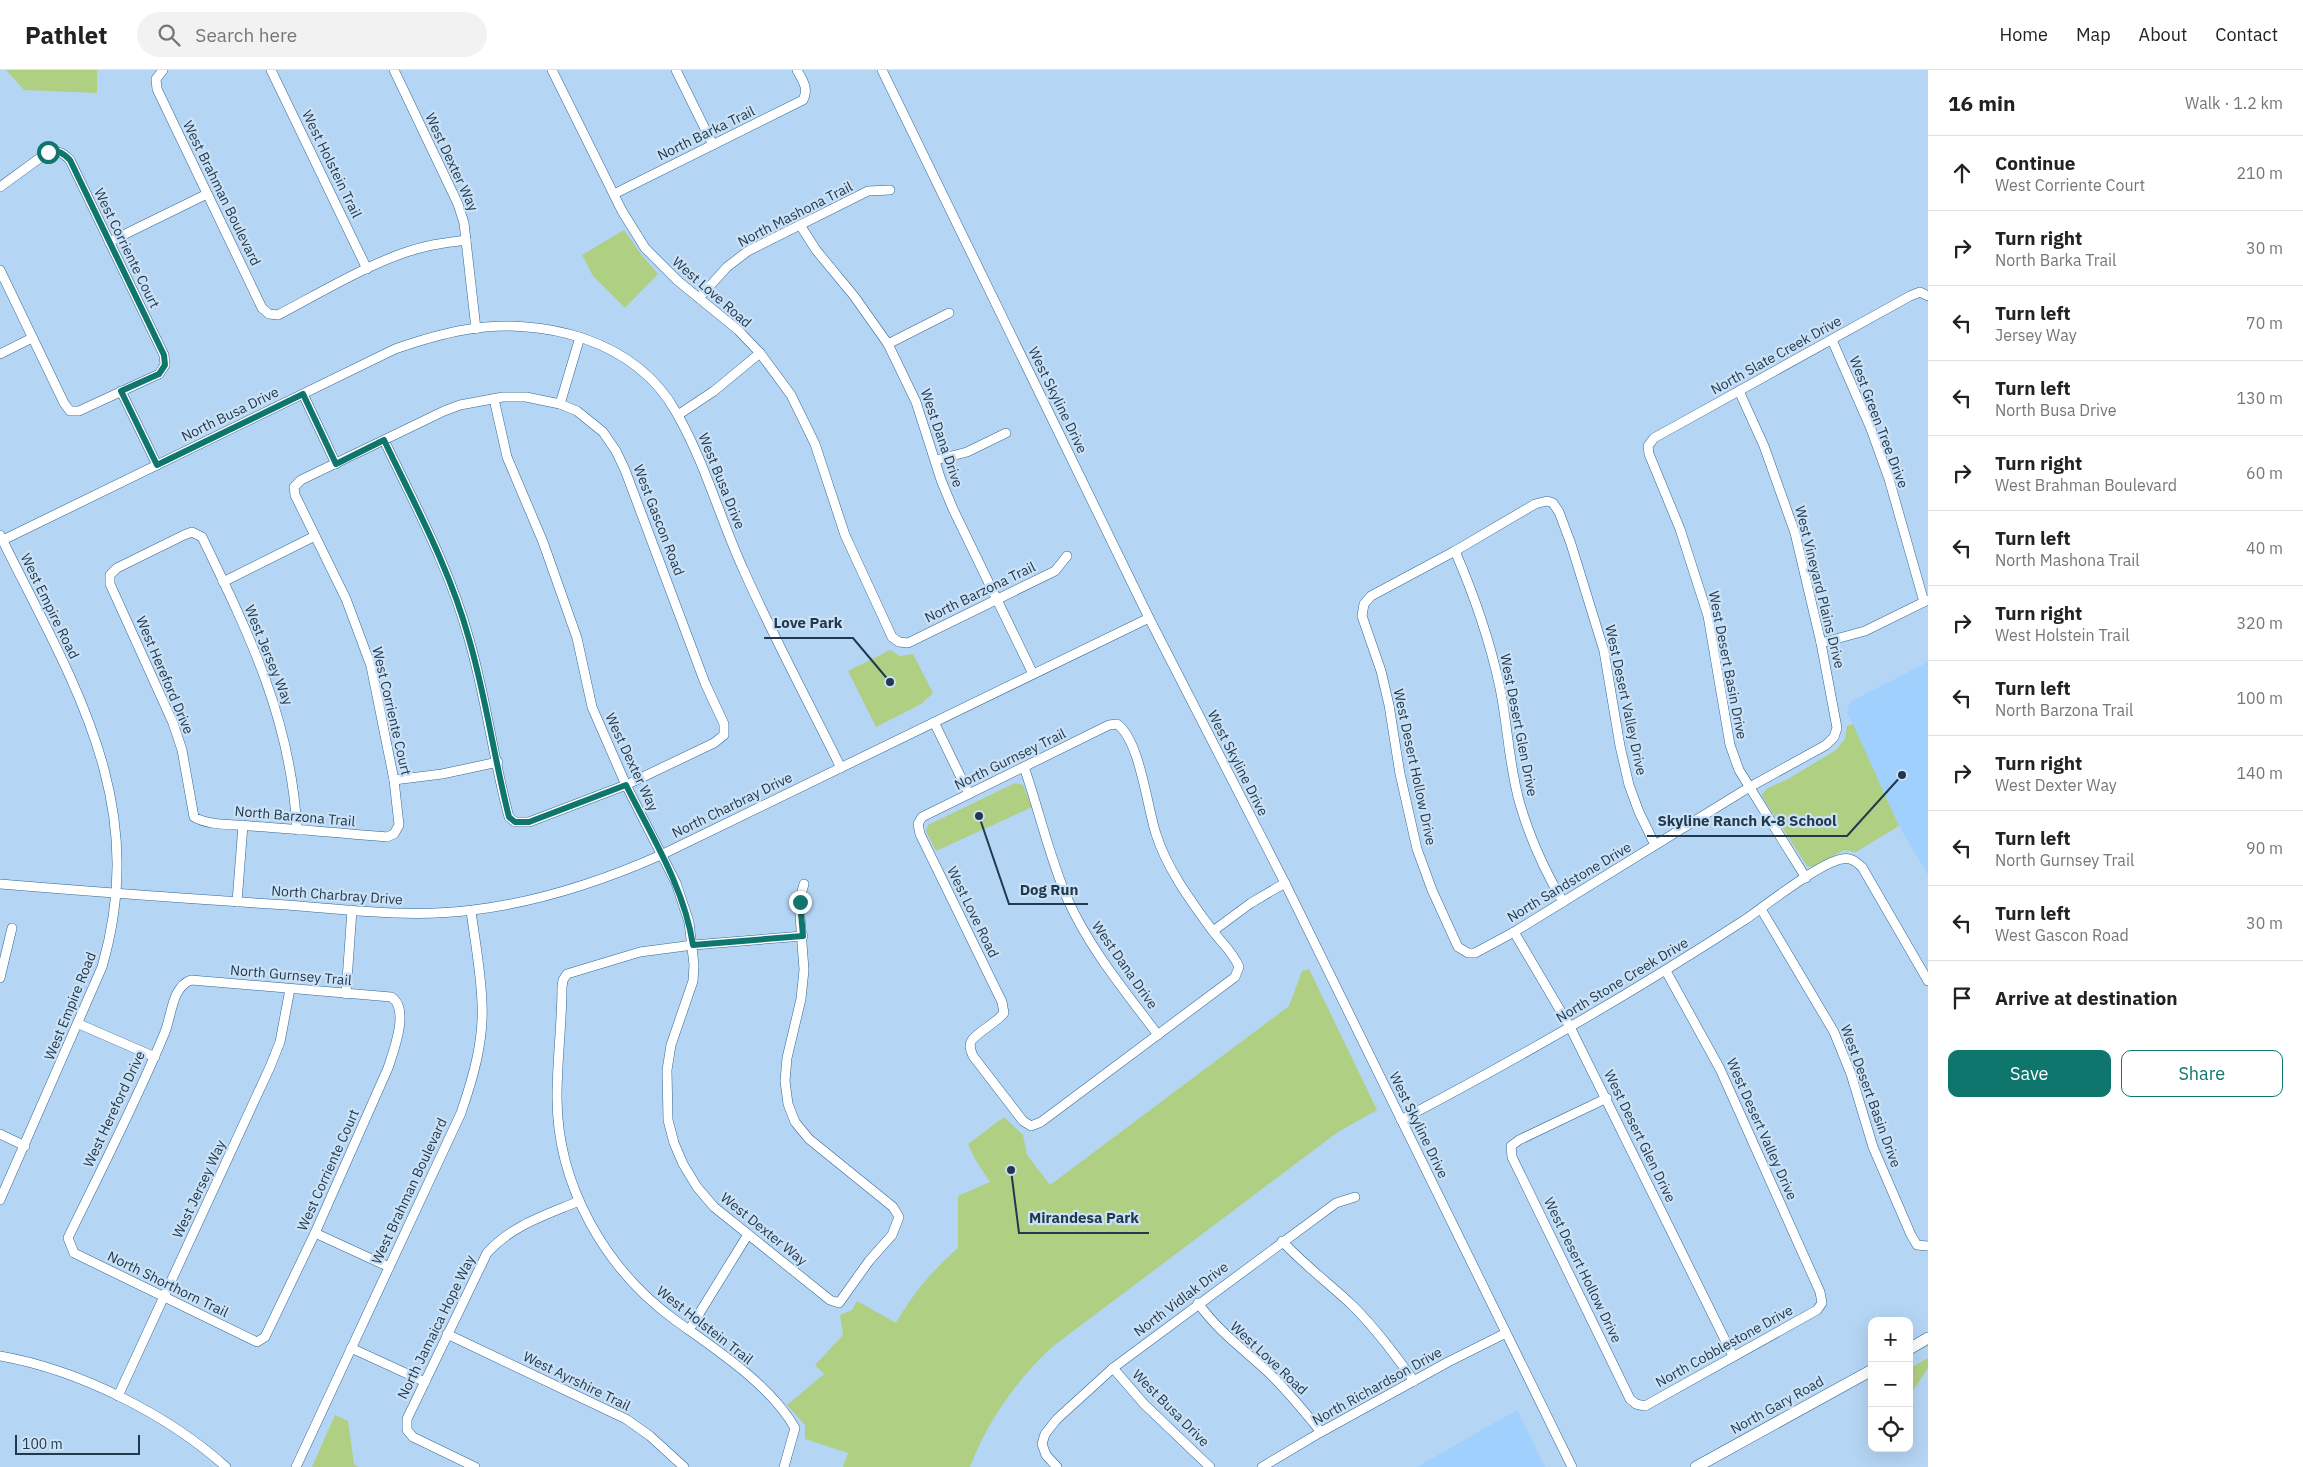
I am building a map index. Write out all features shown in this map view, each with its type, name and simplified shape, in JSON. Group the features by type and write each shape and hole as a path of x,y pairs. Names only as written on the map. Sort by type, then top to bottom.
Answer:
{"main road":[{"path":"1913,1347 1928,1338"},
{"name":"North Gary Road","path":"1696,1467 1868,1372"}],"street":[{"name":"West Brahman Boulevard","path":"163,70 156,80 157,89 262,308 270,314 278,315 368,269"},
{"name":"West Holstein Trail","path":"271,70 368,269"},
{"name":"West Dexter Way","path":"394,70 458,204 464,223 476,329"},
{"name":"West Love Road","path":"552,70 632,229 645,248 659,264 738,330 760,354 791,395 815,444 846,535 892,638 899,642"},
{"path":"676,70 713,145"},
{"name":"North Barka Trail","path":"614,194 803,100 806,93 798,70"},
{"name":"West Skyline Drive","path":"882,70 1149,618 1285,883 1572,1467"},
{"name":"West Corriente Court","path":"0,187 48,152 55,150 70,160 164,355 165,365 159,374 121,391"},
{"name":"North Mashona Trail","path":"699,298 726,267 748,251 868,192 890,190"},
{"path":"109,242 207,194"},
{"name":"West Dana Drive","path":"800,225 816,250 854,296 888,344 916,402 941,480 953,509 1033,674"},
{"path":"368,269 427,246 466,240"},
{"path":"0,270 64,403 70,411 78,411 121,391 157,465"},
{"name":"North Slate Creek Drive","path":"1648,446 1654,438 1910,296 1924,294"},
{"path":"888,344 949,313"},
{"name":"West Busa Drive","path":"476,329 531,327 580,338 617,353 641,370 660,389 692,440 744,571 841,768"},
{"name":"North Busa Drive","path":"1,538 157,465 395,349 429,337 476,329"},
{"path":"0,354 32,338"},
{"path":"303,394 336,464 460,405 494,399 526,397 560,404 580,338"},
{"name":"West Green Tree Drive","path":"1832,340 1871,430 1889,479 1926,601"},
{"path":"678,415 714,391 760,354"},
{"name":"West Vineyard Plains Drive","path":"1739,391 1764,446 1795,533 1821,643 1837,728 1834,737"},
{"name":"West Dexter Way","path":"494,399 507,457 543,542 577,638 592,708 626,785 684,902 693,945 694,965 688,1001 672,1045 667,1070 668,1120 674,1143 683,1164 697,1187 714,1207 747,1236 830,1300 839,1303 869,1261 892,1235 899,1217 892,1207 808,1139 795,1122 788,1104 785,1081 786,1058 803,980 803,936"},
{"name":"West Gascon Road","path":"560,404 591,420 603,432 616,451 640,504 705,683 724,724 724,735 714,743 626,785"},
{"path":"936,460 967,452 1006,434"},
{"path":"384,440 436,548 459,607 469,639 509,817 515,822 529,822 626,785"},
{"name":"West Desert Basin Drive","path":"1648,446 1649,454 1683,537 1708,616 1730,745 1739,770 1748,788 1806,878"},
{"name":"West Corriente Court","path":"336,464 301,480 294,487 295,495 346,599 371,666 394,780 400,825 394,834"},
{"name":"West Desert Valley Drive","path":"1454,551 1535,504 1547,501 1553,503 1559,512 1571,544 1604,651 1620,746 1629,784 1639,812 1655,845"},
{"name":"West Hereford Drive","path":"192,532 117,568 110,575 110,584 173,723 182,750 194,818"},
{"name":"West Jersey Way","path":"192,532 202,537 224,582 256,653 278,713 287,758 296,830"},
{"path":"224,582 315,536"},
{"name":"West Empire Road","path":"0,1200 95,986 108,946 116,893 118,849 112,798 102,757 84,705 1,538"},
{"name":"West Desert Hollow Drive","path":"1454,551 1371,596 1364,604 1362,616 1381,671 1389,705 1402,783 1417,849 1432,890 1458,947 1471,954"},
{"name":"West Desert Glen Drive","path":"1454,551 1479,613 1492,657 1503,703 1510,757 1520,804 1546,872 1563,902"},
{"name":"North Barzona Trail","path":"899,642 908,643 1055,571 1067,556"},
{"path":"1821,643 1865,630 1926,601"},
{"name":"North Charbray Drive","path":"0,884 425,914 471,911 518,903 566,891 613,876 661,855 1149,618"},
{"path":"934,722 968,794"},
{"name":"North Gurnsey Trail","path":"918,824 922,817 1109,725 1117,724 1123,728 1140,769 1156,835 1166,860 1213,931"},
{"name":"North Sandstone Drive","path":"1471,954 1479,952 1514,932 1748,788 1826,745 1834,737"},
{"path":"394,780 442,774 498,762"},
{"name":"West Dana Drive","path":"1024,767 1056,868 1081,927 1097,953 1158,1035"},
{"name":"North Barzona Trail","path":"194,818 200,821 296,830 386,837 394,834"},
{"name":"West Love Road","path":"918,824 920,834 1002,1002 1004,1013 997,1021 972,1040 970,1047 973,1056 1022,1121 1031,1126 1041,1122 1158,1035"},
{"path":"237,902 243,825"},
{"name":"North Stone Creek Drive","path":"1401,1120 1666,972 1806,878 1831,863 1842,859 1853,859 1862,867 1928,981"},
{"path":"1158,1035 1235,977 1239,967 1234,956 1213,931 1251,903 1285,883"},
{"path":"693,945 803,936 800,902 804,884"},
{"name":"West Desert Basin Drive","path":"1761,909 1834,1032 1851,1074 1873,1147 1917,1245 1928,1246"},
{"path":"346,994 352,910"},
{"name":"West Brahman Boulevard","path":"296,1467 461,1113 478,1057 482,1004 471,911"},
{"path":"0,978 12,928"},
{"name":"West Desert Glen Drive","path":"1514,932 1570,1027 1607,1098 1733,1356"},
{"name":"West Holstein Trail","path":"693,945 640,952 567,974 563,980 557,1098 558,1124 562,1149 579,1201 598,1238 637,1288 656,1306 715,1347 760,1386 790,1419 796,1428 784,1467"},
{"name":"West Desert Valley Drive","path":"1666,972 1720,1069 1820,1292 1822,1303"},
{"name":"North Gurnsey Trail","path":"184,983 191,980 346,994 391,996 396,1000"},
{"name":"West Hereford Drive","path":"70,1247 68,1238 154,1057 168,1023 178,989 184,983"},
{"name":"West Jersey Way","path":"118,1396 270,1067 280,1042 290,989"},
{"name":"West Corriente Court","path":"257,1342 266,1337 315,1233 388,1068 396,1043 401,1009 396,1000"},
{"path":"79,1024 154,1057"},
{"name":"West Desert Hollow Drive","path":"1607,1098 1519,1140 1511,1146 1512,1157 1630,1399 1636,1404"},
{"path":"0,1134 25,1146"},
{"name":"North Vidlak Drive","path":"1057,1467 1046,1455 1042,1444 1045,1434 1057,1419 1113,1368 1282,1241 1336,1203 1355,1198"},
{"name":"North Jamaica Hope Way","path":"475,1467 413,1437 407,1430 407,1420 478,1268 487,1253 500,1239 517,1227 579,1201"},
{"path":"315,1233 389,1267"},
{"path":"689,1330 747,1236"},
{"path":"1282,1241 1300,1262 1358,1312 1388,1344 1414,1381"},
{"name":"North Shorthorn Trail","path":"70,1247 74,1253 257,1342"},
{"name":"North Cobblestone Drive","path":"1636,1404 1645,1406 1817,1310 1822,1303"},
{"name":"West Love Road","path":"1198,1304 1211,1321 1233,1343 1266,1370 1293,1397 1321,1432"},
{"name":"North Richardson Drive","path":"1262,1467 1321,1432 1506,1333"},
{"name":"West Ayrshire Trail","path":"447,1334 626,1419 650,1436 684,1467"},
{"path":"351,1348 425,1382"},
{"path":"0,1356 23,1360 62,1372 118,1396 212,1454 226,1467"},
{"name":"West Busa Drive","path":"1113,1368 1144,1404 1210,1467"}],"shaded area":[{"path":"1928,662 1928,875 1899,826 1847,712 1850,702"},
{"path":"1517,1410 1545,1467 1417,1467"}],"green space":[{"path":"6,70 97,70 97,93 24,90"},
{"path":"624,230 658,274 625,308 593,276 582,255"},
{"path":"890,650 900,656 913,654 933,693 921,704 876,727 848,671"},
{"path":"1853,724 1899,826 1856,852 1844,850 1814,867 1807,866 1762,794 1768,788 1788,779 1836,750 1845,739 1847,726"},
{"path":"1015,783 1023,785 1032,807 936,851 926,831 928,825"},
{"path":"1309,969 1377,1110 1338,1132 1052,1347 1027,1373 1004,1402 985,1433 970,1467 843,1467 848,1453 805,1439 805,1425 787,1405 824,1374 815,1365 843,1335 840,1315 852,1310 857,1301 896,1323 924,1282 958,1248 958,1196 990,1182 968,1144 1004,1117 1023,1135 1027,1155 1050,1185 1289,1006 1302,971"},
{"path":"1928,1358 1928,1368 1913,1390 1913,1367"},
{"path":"335,1415 348,1421 354,1464 358,1467 312,1467"}],"place":[{"name":"Love Park","path":"890,682"},
{"name":"Skyline Ranch K-8 School","path":"1902,775"},
{"name":"Dog Run","path":"979,816"},
{"name":"Mirandesa Park","path":"1011,1170"}],"route":[{"path":"48,152 55,150 70,160 164,355 165,365 159,374 121,391 157,465 303,394 336,464 384,440 436,548 459,607 469,639 509,817 515,822 529,822 626,785 684,902 693,945 803,936 800,902"}]}
